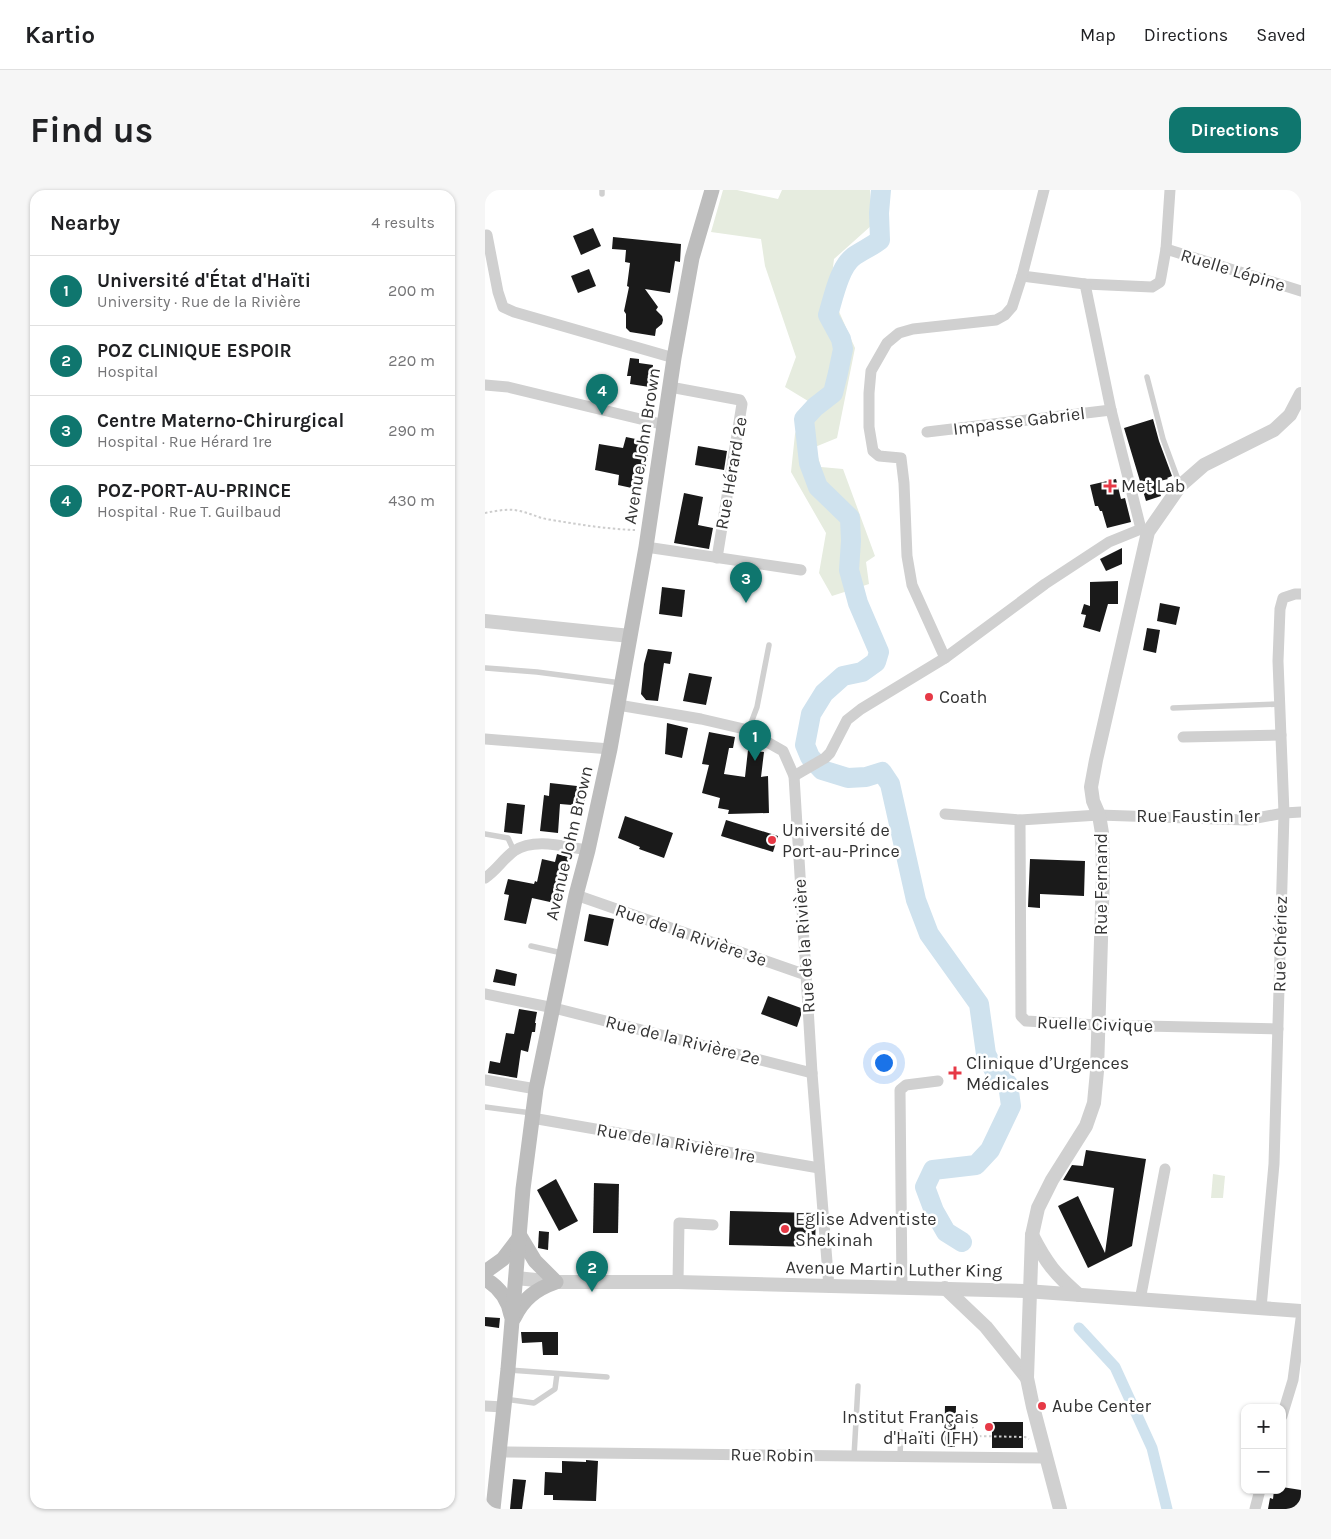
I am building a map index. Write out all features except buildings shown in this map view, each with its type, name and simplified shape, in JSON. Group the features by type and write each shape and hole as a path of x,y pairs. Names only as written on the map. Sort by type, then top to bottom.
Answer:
{"main road":[{"name":"Avenue John Brown","path":"493,1509 508,1369 523,1189 536,1089 576,895 610,749 649,531 670,387 692,258 712,190"},
{"path":"520,1236 535,1262 556,1282 542,1287 529,1296 519,1307 512,1320 509,1306 502,1293 485,1276 503,1259 520,1236"},
{"name":"Avenue Martin Luther King","path":"485,1276 516,1278"}],"street":[{"path":"945,658 912,585 907,556 901,458 879,456 873,451 869,427 871,371 887,342 899,333 996,320 1005,315 1012,307 1022,276 1045,190"},
{"path":"1022,276 1085,284 1156,286 1160,282 1166,249 1170,190"},
{"path":"487,235 498,292 503,307 514,312 675,358"},
{"name":"Ruelle Lépine","path":"1166,249 1301,291"},
{"path":"794,776 813,766 830,753 847,720 861,709 945,658 1053,579 1109,542 1144,530 1111,410 1085,284"},
{"path":"485,385 508,387 665,425"},
{"name":"Rue Hérard 2e","path":"670,387 740,400 743,404 717,558"},
{"name":"Rue Fernand","path":"1027,1378 1032,1235 1038,1208 1052,1180 1086,1126 1094,1103 1099,1025 1103,874 1102,833 1091,786 1144,530 1180,486 1204,465 1274,430 1290,415 1301,394"},
{"name":"Impasse Gabriel","path":"927,432 1111,410"},
{"path":"646,548 801,570"},
{"name":"Rue Chériez","path":"1261,1308 1274,1164 1284,813 1278,661 1280,609 1283,598 1301,594"},
{"path":"485,621 630,636"},
{"name":"Rue de la Rivière","path":"618,705 701,719 748,731 783,751 794,776 812,1074 829,1286"},
{"path":"1183,737 1281,735"},
{"path":"485,739 610,749"},
{"name":"Rue Faustin 1er","path":"945,814 1021,820 1099,814 1245,820 1301,812"},
{"name":"Ruelle Civique","path":"1021,820 1021,1016 1025,1021 1099,1025 1278,1029"},
{"path":"485,878 514,851 529,845 544,844 588,850"},
{"name":"Rue de la Rivière 3e","path":"576,895 807,975"},
{"name":"Rue de la Rivière 2e","path":"485,994 554,1008 812,1074"},
{"path":"485,1080 536,1089"},
{"path":"902,1288 901,1090 906,1085 938,1081"},
{"name":"Rue de la Rivière 1re","path":"532,1116 819,1168"},
{"path":"1141,1300 1165,1169"},
{"path":"679,1282 679,1223 713,1225"},
{"path":"1032,1235 1044,1259 1053,1271 1079,1294"},
{"name":"Avenue Martin Luther King","path":"516,1278 556,1282 679,1282 1029,1291 1301,1311"},
{"path":"945,1288 986,1328 1027,1378 1059,1509"},
{"path":"1286,1404 1293,1380 1301,1319"},
{"path":"485,1406 504,1403"},
{"name":"Rue Robin","path":"499,1452 1046,1458"},
{"path":"1255,1509 1259,1494"}],"lane":[{"path":"1147,377 1163,439 1180,486"},
{"path":"748,731 757,707 769,645"},
{"path":"486,668 537,672 621,683"},
{"path":"1173,708 1280,704"},
{"path":"485,834 508,838 514,851"},
{"path":"531,946 564,954"},
{"path":"485,1107 532,1116"},
{"path":"508,1369 607,1377"},
{"path":"504,1403 534,1403 555,1388 557,1374"},
{"path":"854,1456 858,1386"},
{"path":"901,1432 901,1456"}],"path":[{"path":"485,513 519,510 537,517 607,529 649,531"},
{"path":"973,1412 973,1436 1025,1437 1030,1440 1041,1441"}],"shaded area":[{"path":"723,190 737,190 778,199 782,190 870,190 872,225 834,259 830,291 855,348 837,438 815,447 821,467 843,469 875,556 866,562 869,584 832,596 819,573 826,533 791,472 795,434 808,401 785,387 796,357 765,266 761,239 711,232"},
{"path":"1213,1174 1225,1176 1223,1198 1211,1198"}],"waterway":[{"path":"881,190 879,213 880,240 848,262 837,284 828,315 841,339 843,349 833,393 815,407 804,419 809,463 818,487 850,518 849,570 858,603 879,652 876,662 862,672 843,676 824,693 811,714 805,745 810,757 822,770 848,778 866,777 882,772 890,784 916,900 929,934 979,1004 986,1054 995,1072 1008,1084 1011,1106 990,1150 976,1165 933,1170 925,1187 934,1211 946,1232 962,1242"},
{"path":"1079,1328 1115,1367 1152,1448 1167,1509"}],"place":[{"name":"POZ-PORT-AU-PRINCE","path":"602,415"},
{"name":"Met Lab","path":"1110,486"},
{"name":"Centre Materno-Chirurgical","path":"746,603"},
{"name":"Coath","path":"929,697"},
{"name":"Université d'État d'Haïti","path":"755,761"},
{"name":"Université de Port-au-Prince","path":"772,840"},
{"name":"Clinique d’Urgences Médicales","path":"955,1073"},
{"name":"Eglise Adventiste Shekinah","path":"785,1229"},
{"name":"POZ CLINIQUE ESPOIR","path":"592,1292"},
{"name":"Aube Center","path":"1042,1406"},
{"name":"Institut Français d'Haïti (IFH)","path":"989,1427"}]}
